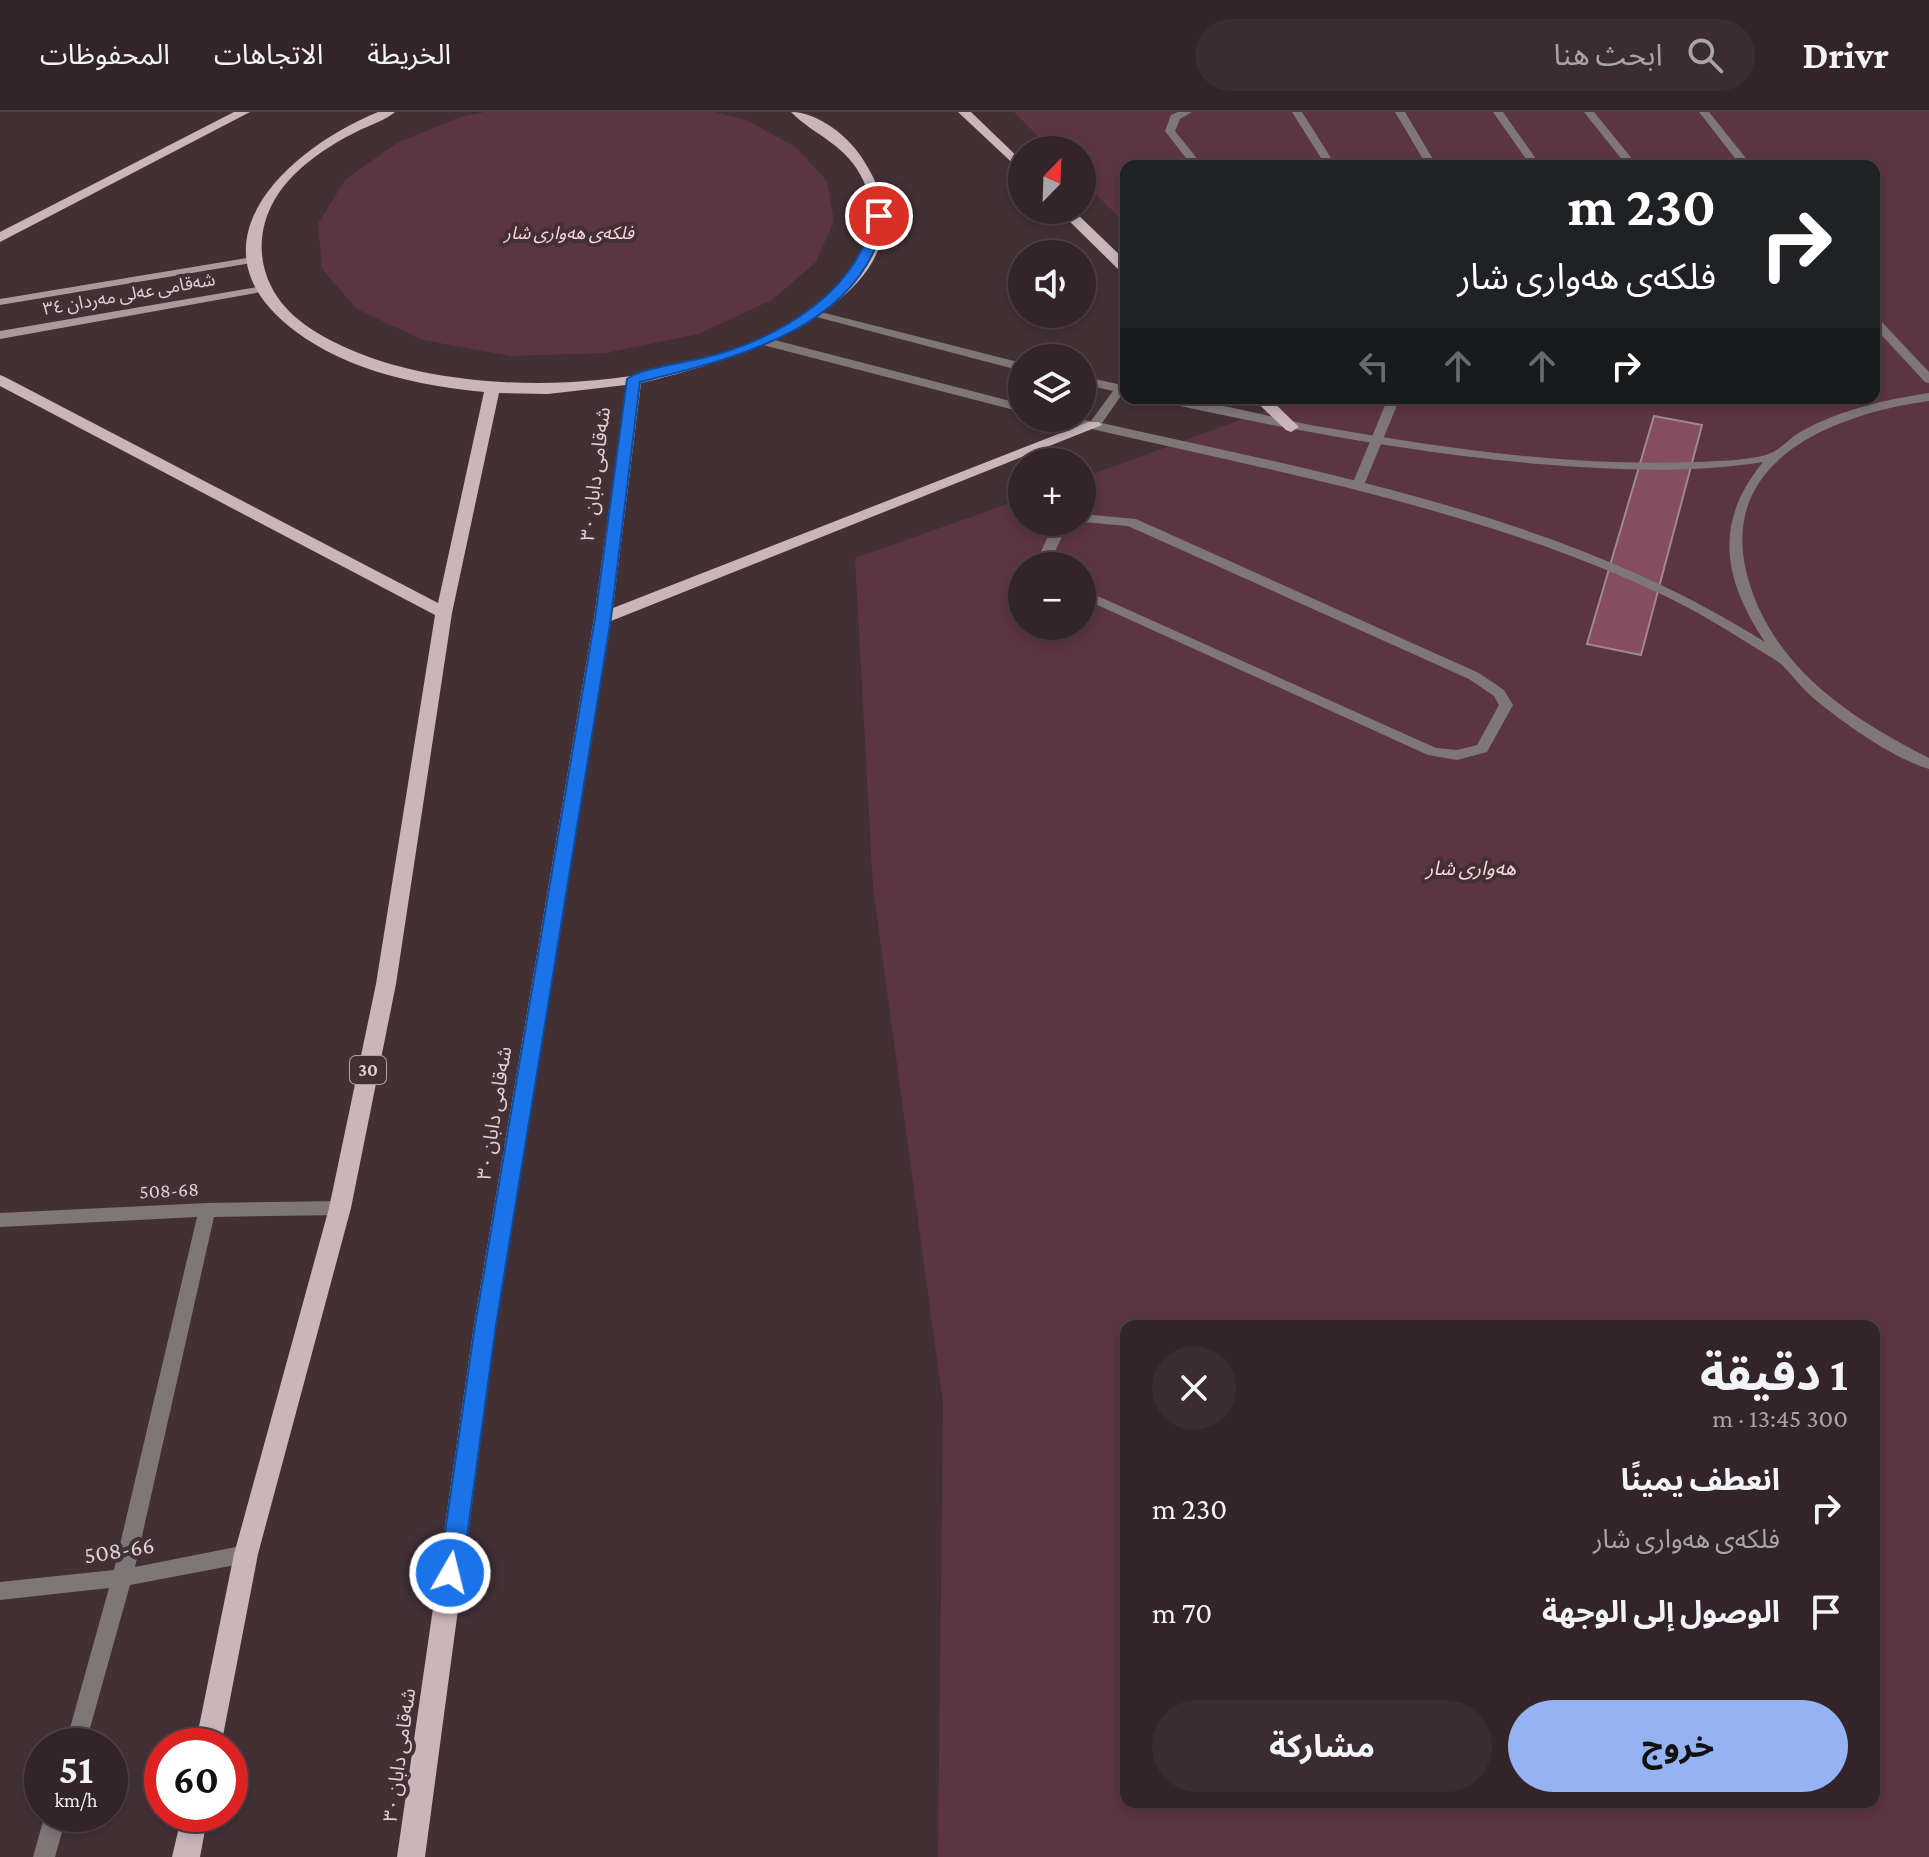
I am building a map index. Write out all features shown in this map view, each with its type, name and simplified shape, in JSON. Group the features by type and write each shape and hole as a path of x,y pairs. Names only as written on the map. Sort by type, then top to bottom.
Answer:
{"main road":[{"path":"0,238 244,112"},
{"path":"389,112 340,135 308,157 282,181 263,206 254,233 253,260 263,289 282,313 310,336 346,355 389,370 439,381 539,388 634,379 680,370 763,341 813,313 841,290 862,266 874,241 879,216 877,192 867,170 850,148 827,129 797,112"},
{"path":"964,112 1008,154"},
{"path":"1079,224 1120,263"},
{"name":"شەقامی عەلی مەردان ٣٤","path":"0,302 253,260"},
{"name":"شەقامی عەلی مەردان ٣٤","path":"0,335 263,289"},
{"name":"شەقامی دابان ٣٠","path":"411,1857 488,1310 603,618 634,379"},
{"path":"0,380 444,613"},
{"name":"30","path":"212,1728 246,1554 340,1208 386,984 444,613 493,387"},
{"path":"1266,404 1291,427"},
{"path":"1050,448 1080,432"},
{"path":"603,618 1008,466"},
{"path":"186,1857 191,1832"}],"street":[{"path":"1187,112 1175,117 1170,131 1193,160"},
{"path":"1297,112 1327,160"},
{"path":"1400,112 1428,160"},
{"path":"1498,112 1532,160"},
{"path":"1589,112 1628,160"},
{"path":"1704,112 1742,160"},
{"path":"813,313 1008,363"},
{"path":"1880,326 1929,379"},
{"path":"763,341 1008,404"},
{"path":"1096,383 1120,389"},
{"path":"1096,423 1120,394"},
{"path":"1929,397 1846,415 1807,433 1775,456 1748,489 1734,526 1735,569 1752,613 1784,660 1830,704 1891,745 1929,764"},
{"path":"1188,404 1291,427 1477,455 1631,466 1722,464 1775,456"},
{"path":"1358,485 1392,404"},
{"path":"1096,425 1358,485 1488,521 1610,567 1701,609 1784,660"},
{"path":"1096,519 1131,522 1474,676 1499,693 1506,705 1482,749 1457,755 1433,752 1096,599"},
{"name":"508-68","path":"0,1220 207,1210 340,1208"},
{"path":"80,1728 122,1578 207,1210"},
{"name":"508-66","path":"0,1591 122,1578 246,1554"},
{"path":"44,1857 51,1832"}],"green space":[{"name":"فلکەی هەواری شار","path":"485,112 715,112 746,120 796,147 827,181 834,221 816,262 772,300 698,334 606,353 510,356 423,340 357,309 322,269 318,224 345,180 397,143 460,117"},
{"name":"هەواری شار","path":"1014,112 1929,112 1929,1857 938,1857 943,1404 873,888 855,558 1008,504 1008,536 1096,536 1096,473 1284,404 1880,404 1880,160 1120,160 1120,218 1096,194 1096,136 1038,136"}],"building":[{"path":"1654,416 1702,425 1641,655 1587,644"}],"route":[{"path":"450,1573 485,1325 603,618 634,379 724,357 763,341 813,313 841,290 862,266 874,241 879,216"}]}
